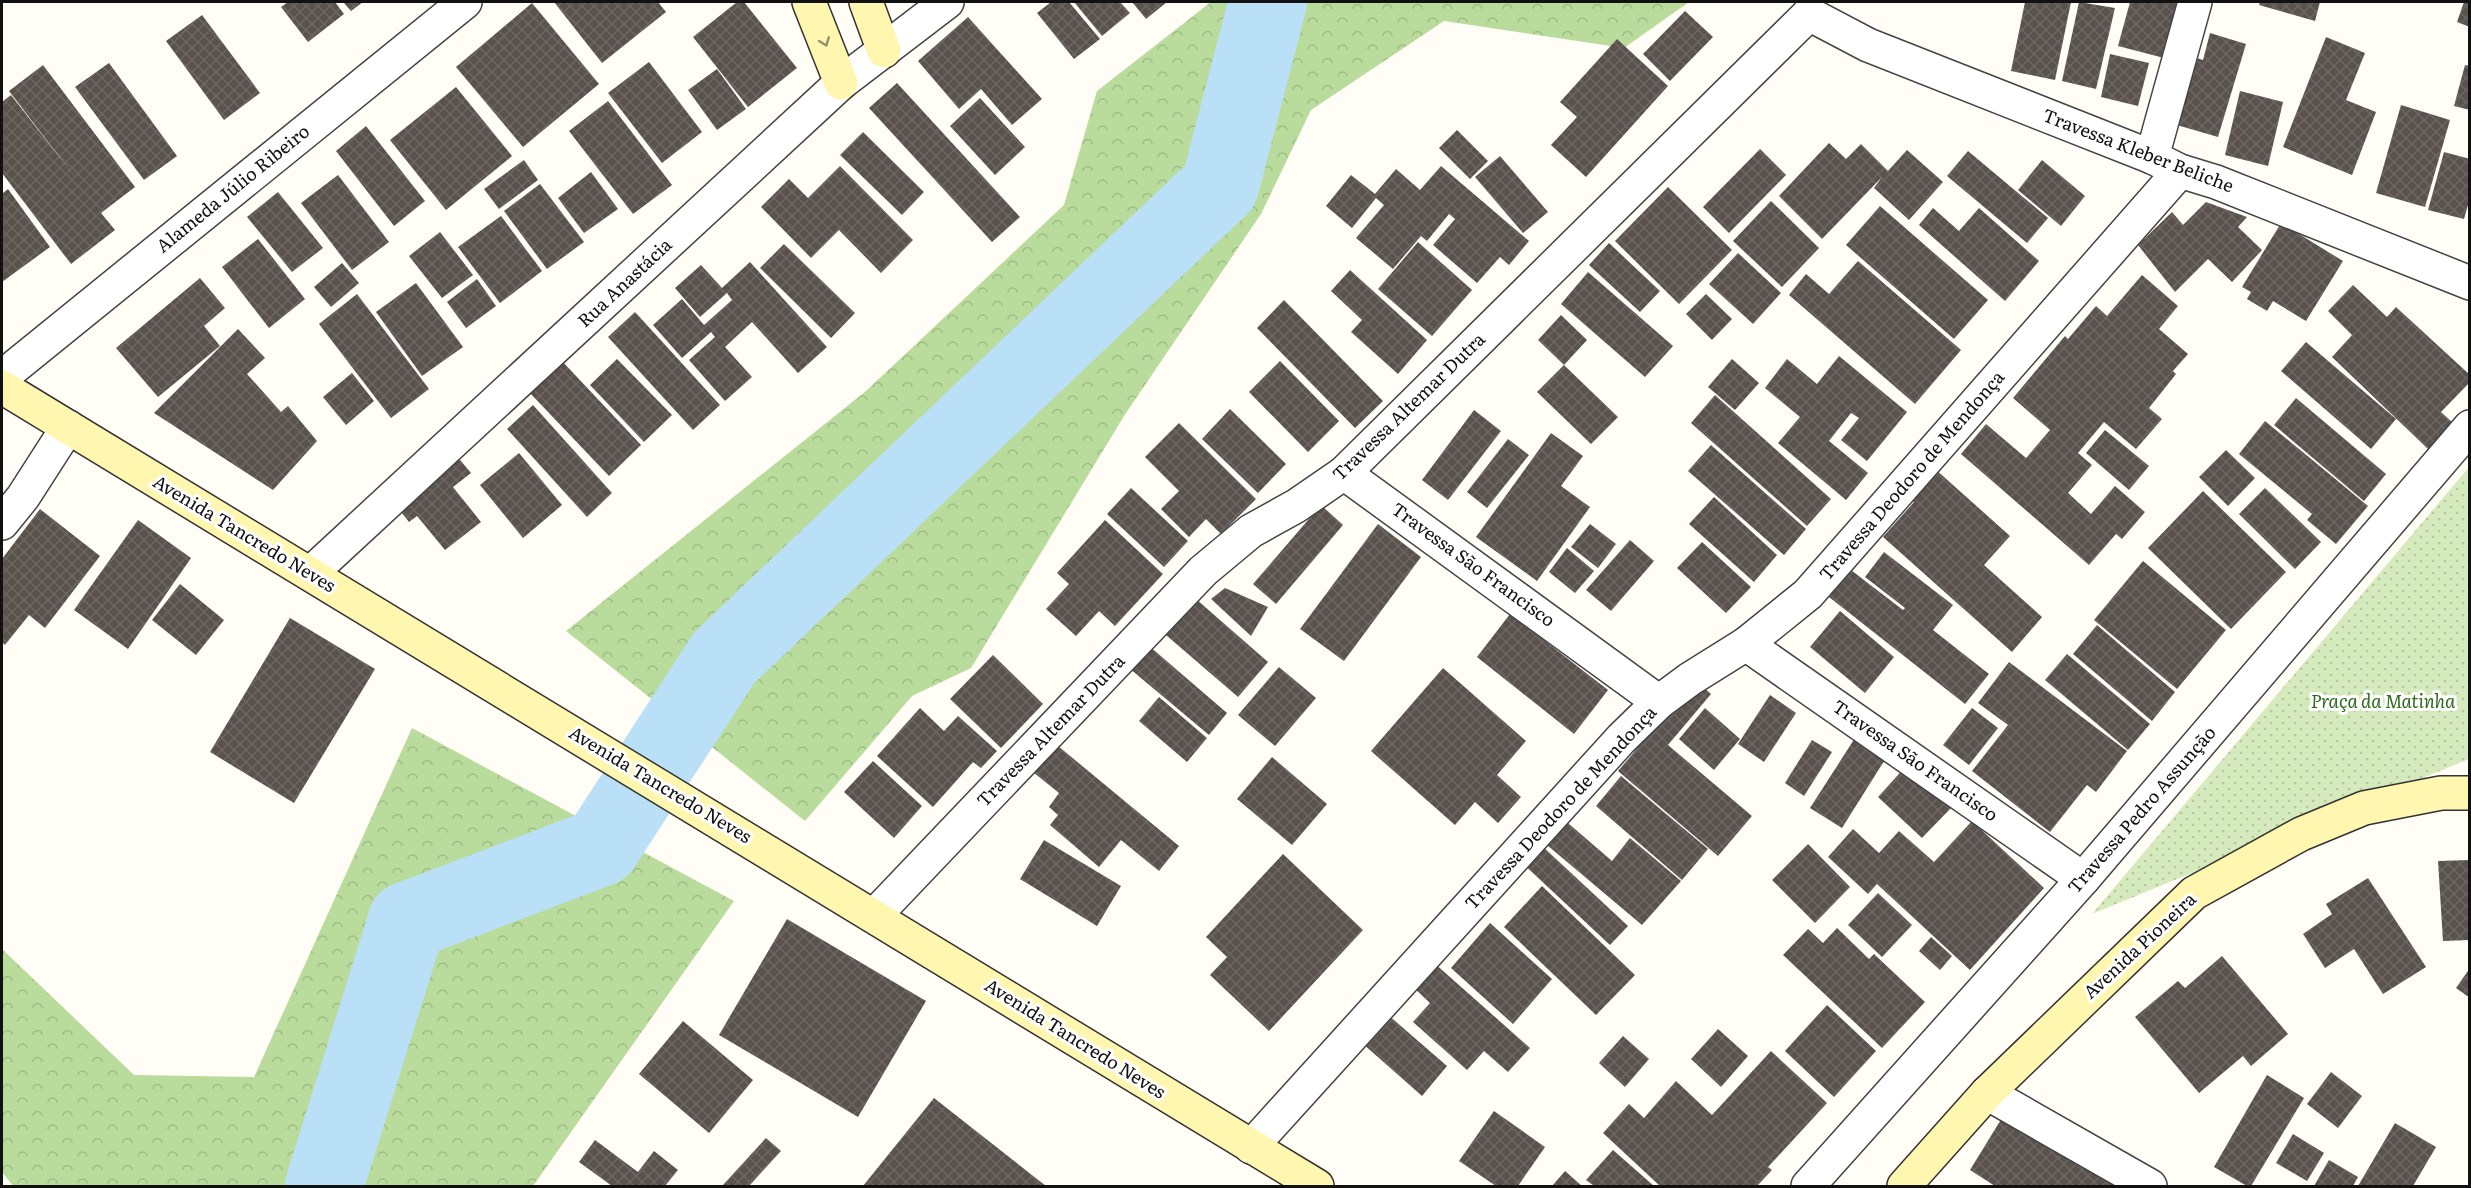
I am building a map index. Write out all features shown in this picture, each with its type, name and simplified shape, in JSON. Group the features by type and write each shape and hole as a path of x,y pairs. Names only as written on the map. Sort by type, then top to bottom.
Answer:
{"street":[{"name":"Alameda Júlio Ribeiro","path":"2,377 465,2"},
{"path":"809,2 841,83"},
{"path":"866,2 884,51"},
{"name":"Rua Anastácia","path":"311,573 841,83 947,2"},
{"path":"2166,164 2195,2"},
{"name":"Travessa Kleber Beliche","path":"1805,8 1868,45 2469,283"},
{"name":"Travessa Altemar Dutra","path":"875,915 1203,571 1251,531 1296,506 1344,473 1805,8"},
{"name":"Travessa Deodoro de Mendonça","path":"1251,1148 1621,738 1659,702 1690,679 1746,644 1808,594 2166,164"},
{"name":"Avenida Tancredo Neves","path":"2,387 875,915 1251,1148 1317,1186"},
{"path":"2,523 23,497 68,427"},
{"name":"Travessa Pedro Assunção","path":"1808,1186 2083,879 2469,427"},
{"name":"Travessa São Francisco","path":"1344,473 1659,702"},
{"name":"Travessa São Francisco","path":"1746,644 2083,879"},
{"name":"Avenida Pioneira","path":"1904,1186 1987,1093 2194,893 2301,834 2364,808 2441,793 2469,793"},
{"path":"1987,1093 2150,1186"}],"green space":[{"path":"1211,2 1689,2 1624,48 1444,21 1311,110 1261,214 1124,416 971,668 912,696 805,821 566,631 866,391 1064,205 1097,91"},
{"name":"Praça da Matinha","path":"2469,467 2469,759 2092,914"},
{"path":"412,728 734,901 533,1186 13,1186 2,1172 2,949 134,1075 254,1077"}],"building":[{"path":"288,2 335,2 344,14 308,42 281,7"},
{"path":"343,2 363,2 351,11"},
{"path":"554,2 658,2 666,12 602,63"},
{"path":"737,2 744,2 797,68 748,107 693,37"},
{"path":"1051,2 1069,2 1100,39 1074,59 1037,13"},
{"path":"1074,2 1120,2 1130,13 1102,36"},
{"path":"1132,2 1167,2 1146,19"},
{"path":"2025,2 2071,2 2055,80 2011,71"},
{"path":"2079,2 2115,8 2096,89 2062,81"},
{"path":"2130,2 2179,2 2164,58 2118,46"},
{"path":"2260,2 2320,2 2315,21 2259,5"},
{"path":"2464,2 2470,2 2470,27 2457,22"},
{"path":"532,3 599,84 523,147 456,67"},
{"path":"1685,11 1713,37 1670,81 1643,54"},
{"path":"202,15 260,93 224,120 166,41"},
{"path":"968,17 1042,99 1012,125 981,89 959,109 918,61"},
{"path":"2210,33 2246,44 2218,137 2170,123 2190,56 2203,60"},
{"path":"2326,37 2365,53 2346,100 2376,112 2352,175 2283,147"},
{"path":"1617,39 1668,86 1586,177 1551,145 1577,117 1560,102"},
{"path":"2110,54 2149,63 2138,106 2101,97"},
{"path":"649,62 702,132 662,163 608,93"},
{"path":"109,63 177,156 144,180 75,87"},
{"path":"43,65 135,187 101,213 115,230 71,264 2,173 2,102 11,95 78,181 9,91"},
{"path":"2465,65 2470,66 2470,110 2454,106"},
{"path":"717,69 746,109 717,130 688,90"},
{"path":"897,83 1020,217 992,242 869,108"},
{"path":"456,87 512,156 446,210 390,140"},
{"path":"2240,91 2283,102 2268,166 2225,155"},
{"path":"980,98 1025,147 995,175 950,126"},
{"path":"608,101 672,185 633,214 569,131"},
{"path":"2401,105 2450,120 2425,207 2376,193"},
{"path":"366,126 425,201 394,226 336,151"},
{"path":"1457,130 1488,161 1470,179 1439,148"},
{"path":"863,132 924,192 902,215 840,155"},
{"path":"1829,143 1846,159 1861,144 1888,171 1907,150 1943,182 1909,220 1874,188 1882,177 1822,239 1779,196"},
{"path":"1760,149 1786,175 1729,233 1703,207"},
{"path":"1968,151 2048,218 2027,243 1947,176"},
{"path":"2444,152 2470,159 2470,198 2464,219 2428,210"},
{"path":"1500,156 1548,212 1523,233 1475,177"},
{"path":"524,160 538,180 499,209 484,189"},
{"path":"2042,160 2085,196 2061,226 2018,190"},
{"path":"840,166 913,240 881,273 839,230 811,258 761,207 789,179 808,198"},
{"path":"1441,166 1529,241 1509,265 1500,257 1477,283 1433,245 1455,219 1449,214 1427,241 1421,236 1393,269 1356,238 1384,205 1376,198 1352,228 1326,206 1351,175 1375,194 1396,169 1420,190"},
{"path":"591,172 618,209 584,233 558,198"},
{"path":"338,175 389,242 352,270 301,203"},
{"path":"540,184 584,242 547,269 504,211"},
{"path":"1668,187 1732,250 1679,304 1615,241"},
{"path":"8,189 50,247 2,282 2,194"},
{"path":"278,192 323,248 292,272 247,217"},
{"path":"1771,201 1819,248 1782,287 1733,241"},
{"path":"2206,202 2247,217 2238,227 2262,250 2232,282 2208,259 2175,292 2138,245 2172,212 2183,225"},
{"path":"1880,206 1988,300 1954,339 1846,245"},
{"path":"1933,208 1959,231 1979,208 2039,261 2005,301 1919,225"},
{"path":"501,216 542,271 500,303 458,247"},
{"path":"2281,223 2343,261 2306,321 2273,301 2267,311 2247,299 2251,292 2242,287"},
{"path":"440,232 473,275 442,298 409,256"},
{"path":"258,239 305,299 269,328 222,267"},
{"path":"1418,242 1472,290 1432,336 1378,289"},
{"path":"1609,243 1660,291 1640,312 1589,265"},
{"path":"784,244 855,313 831,338 760,268"},
{"path":"1738,253 1781,293 1753,324 1709,284"},
{"path":"1858,261 1961,350 1915,404 1789,295 1806,274 1829,294"},
{"path":"750,262 827,347 798,373 752,322 725,347 752,377 725,401 689,360 715,337 711,332 682,358 653,325 682,299 704,325 732,300 727,293 700,317 675,288 701,265 722,288"},
{"path":"342,263 359,283 331,307 314,287"},
{"path":"1350,270 1427,340 1398,374 1351,332 1362,320 1331,291"},
{"path":"1588,272 1673,346 1645,377 1561,304"},
{"path":"2142,275 2178,306 2159,329 2188,354 2173,371 2176,374 2149,408 2162,419 2136,449 2104,422 2078,453 2092,465 2068,493 2091,514 2115,486 2145,512 2122,539 2116,534 2089,565 1961,454 1986,424 2026,458 2050,430 2013,398 2065,336 2068,339 2096,306 2107,316"},
{"path":"200,278 225,308 204,326 220,346 158,397 116,348"},
{"path":"477,279 496,306 466,328 447,302"},
{"path":"416,283 463,347 422,376 376,312"},
{"path":"2353,285 2387,317 2396,307 2470,375 2470,382 2441,412 2453,423 2428,449 2332,357 2352,335 2328,311"},
{"path":"357,294 429,389 391,418 319,324"},
{"path":"1706,294 1732,319 1712,340 1686,314"},
{"path":"1284,300 1383,401 1355,428 1257,328"},
{"path":"635,312 720,405 693,430 608,337"},
{"path":"1561,315 1587,340 1564,365 1538,340"},
{"path":"238,329 265,358 247,374 281,412 288,406 317,441 273,490 154,413"},
{"path":"2306,342 2396,419 2371,449 2281,371"},
{"path":"1839,356 1907,412 1867,461 1841,440 1859,418 1851,413 1829,441 1868,473 1846,500 1778,443 1800,417 1765,388 1787,359 1817,384"},
{"path":"617,359 672,415 644,442 590,385"},
{"path":"1732,359 1759,383 1735,410 1708,387"},
{"path":"561,360 641,445 609,476 529,392"},
{"path":"1280,361 1339,421 1308,452 1249,392"},
{"path":"1564,365 1618,417 1591,444 1537,392"},
{"path":"352,373 374,401 346,425 323,397"},
{"path":"1715,395 1831,499 1807,526 1691,423"},
{"path":"2296,398 2386,474 2364,501 2274,425"},
{"path":"533,405 612,493 587,517 507,429"},
{"path":"1230,409 1286,464 1258,493 1202,439"},
{"path":"1474,410 1501,431 1448,500 1422,480"},
{"path":"2265,421 2368,506 2336,544 2307,520 2312,514 2239,454"},
{"path":"1179,423 1256,499 1221,534 1206,519 1189,537 1161,509 1179,491 1145,457"},
{"path":"2105,430 2149,466 2129,490 2086,453"},
{"path":"1551,433 1583,456 1561,486 1590,507 1537,581 1476,537"},
{"path":"1508,439 1529,455 1487,508 1467,492"},
{"path":"1711,445 1806,529 1784,555 1688,471"},
{"path":"2226,450 2255,478 2228,506 2199,477"},
{"path":"519,453 562,505 523,538 480,485"},
{"path":"456,455 471,473 453,487 481,522 445,550 417,516 409,522 395,504"},
{"path":"1934,468 2010,536 1984,565 2042,617 2012,652 1883,537 1914,502 1908,497"},
{"path":"1131,488 1188,541 1164,567 1107,514"},
{"path":"2265,488 2321,542 2295,569 2239,514"},
{"path":"2203,491 2286,572 2231,629 2148,548"},
{"path":"1714,497 1777,555 1754,582 1689,524"},
{"path":"1321,505 1343,525 1276,604 1253,584"},
{"path":"40,509 100,556 45,628 29,615 5,645 2,642 2,559"},
{"path":"138,520 191,558 128,649 74,610"},
{"path":"1105,520 1163,574 1115,626 1099,611 1076,636 1046,609 1069,584 1057,573"},
{"path":"1378,524 1421,557 1344,661 1300,629"},
{"path":"1590,524 1616,544 1598,568 1571,547"},
{"path":"1630,540 1654,561 1611,611 1586,590"},
{"path":"1702,542 1751,587 1726,613 1677,568"},
{"path":"1567,548 1594,571 1575,593 1549,572"},
{"path":"1884,552 1953,605 1933,630 1989,674 1965,704 1829,597 1851,570 1903,610 1905,608 1865,577"},
{"path":"2143,561 2226,630 2177,689 2094,620"},
{"path":"180,584 224,620 196,655 152,620"},
{"path":"1225,588 1268,607 1251,636 1211,599"},
{"path":"1196,599 1268,662 1238,697 1166,635"},
{"path":"1840,611 1894,657 1865,693 1810,647"},
{"path":"1510,614 1608,690 1574,734 1477,657"},
{"path":"290,618 375,669 294,803 210,752"},
{"path":"2097,625 2175,692 2152,721 2073,654"},
{"path":"1148,645 1227,713 1209,735 1129,668"},
{"path":"2067,654 2150,724 2128,750 2045,680"},
{"path":"993,655 1043,704 1001,748 950,699"},
{"path":"2009,662 2127,751 2096,792 2087,785 2050,832 1972,771 2008,725 1978,703"},
{"path":"1279,667 1316,698 1275,746 1238,715"},
{"path":"1443,668 1526,741 1497,775 1521,797 1498,823 1475,802 1455,825 1371,751"},
{"path":"1695,680 1711,694 1668,745 1752,816 1718,856 1618,771"},
{"path":"1770,695 1796,713 1764,762 1738,744"},
{"path":"1159,697 1207,738 1187,762 1139,721"},
{"path":"920,708 944,731 958,716 997,751 981,768 973,762 933,807 877,756"},
{"path":"1705,708 1740,739 1714,770 1679,739"},
{"path":"1972,708 1998,728 1969,765 1943,745"},
{"path":"1855,738 1886,758 1842,828 1810,808"},
{"path":"1812,740 1832,752 1804,796 1785,783"},
{"path":"1052,741 1179,846 1159,871 1121,840 1099,867 1050,825 1058,815 1049,807 1059,793 1028,768"},
{"path":"1272,757 1327,804 1292,845 1237,799"},
{"path":"873,761 922,806 894,838 844,792"},
{"path":"1907,765 1952,807 1922,838 1878,797"},
{"path":"1621,776 1708,849 1682,880 1596,806"},
{"path":"1561,817 1612,861 1630,838 1681,881 1642,925 1541,840"},
{"path":"1972,821 2044,888 1970,970 1877,884 1868,894 1828,857 1853,829 1879,853 1899,831 1934,862"},
{"path":"1044,840 1121,886 1097,926 1020,879"},
{"path":"1540,844 1628,926 1610,945 1522,863"},
{"path":"1808,844 1850,887 1815,923 1772,880"},
{"path":"1283,854 1363,930 1269,1031 1210,975 1227,957 1206,937"},
{"path":"2470,860 2470,940 2443,941 2438,861"},
{"path":"2368,878 2426,967 2383,994 2354,949 2325,968 2303,934 2332,914 2326,904"},
{"path":"1542,886 1635,975 1596,1015 1504,927"},
{"path":"1878,893 1912,925 1882,957 1848,925"},
{"path":"787,919 926,1001 858,1117 719,1035"},
{"path":"1490,923 1552,979 1513,1024 1451,968"},
{"path":"1837,928 1869,959 1874,954 1925,1002 1882,1048 1783,955 1808,929 1823,943"},
{"path":"1931,937 1952,956 1940,970 1919,951"},
{"path":"2222,956 2288,1034 2251,1066 2243,1056 2199,1093 2135,1017 2178,981 2185,988"},
{"path":"1433,962 1530,1048 1508,1072 1484,1051 1467,1070 1413,1022 1430,1003 1412,986"},
{"path":"2470,968 2470,998 2456,988"},
{"path":"1827,1005 1876,1051 1834,1097 1785,1051"},
{"path":"1387,1014 1447,1066 1422,1096 1362,1043"},
{"path":"683,1021 753,1080 709,1133 639,1074"},
{"path":"1718,1029 1748,1056 1721,1087 1691,1059"},
{"path":"1623,1036 1649,1059 1625,1087 1599,1063"},
{"path":"1771,1051 1827,1103 1768,1167 1772,1170 1757,1186 1660,1186 1603,1133 1629,1104 1644,1118 1676,1081 1712,1115"},
{"path":"2331,1072 2362,1096 2338,1128 2307,1104"},
{"path":"2267,1075 2304,1098 2251,1186 2247,1186 2214,1167"},
{"path":"934,1098 1046,1186 863,1186"},
{"path":"1494,1111 1545,1147 1518,1186 1496,1186 1459,1161"},
{"path":"2005,1113 2120,1186 1995,1186 1970,1170"},
{"path":"2395,1123 2436,1147 2413,1186 2358,1186"},
{"path":"2293,1134 2324,1153 2307,1181 2276,1163"},
{"path":"766,1138 781,1151 749,1186 722,1186"},
{"path":"595,1140 638,1172 654,1151 678,1170 665,1186 612,1186 579,1162"},
{"path":"1613,1150 1654,1186 1594,1186 1586,1180"},
{"path":"2329,1160 2358,1177 2353,1186 2314,1186"},
{"path":"1565,1171 1582,1186 1552,1186"}],"waterway":[{"path":"324,1186 407,921 601,847 724,658 1220,186 1268,2"}]}
